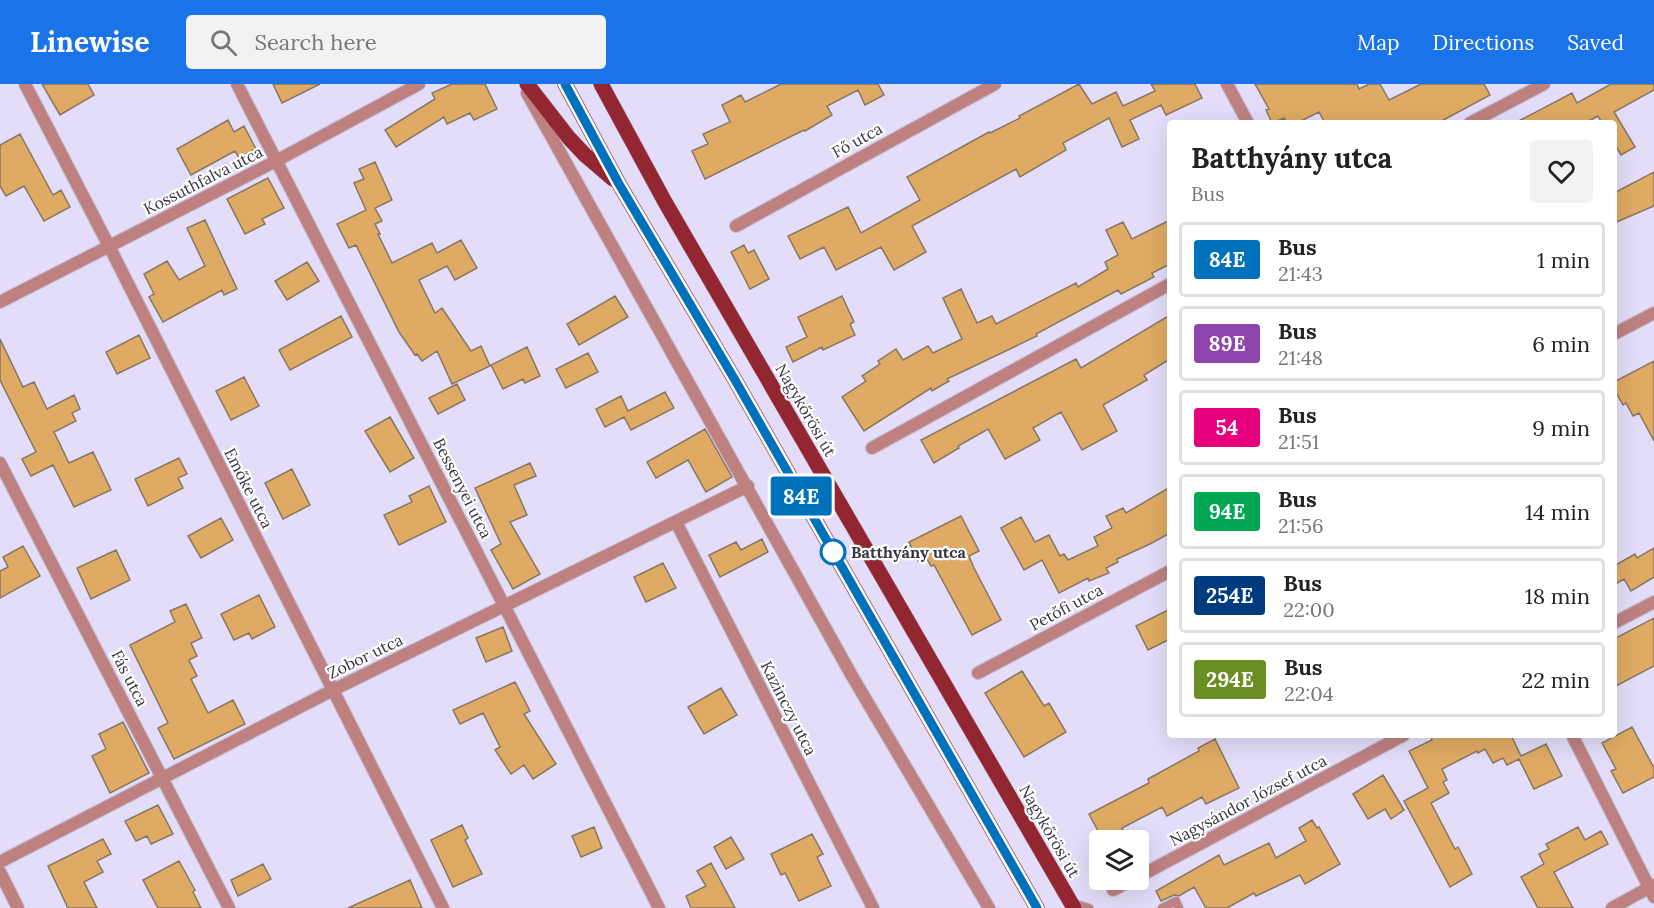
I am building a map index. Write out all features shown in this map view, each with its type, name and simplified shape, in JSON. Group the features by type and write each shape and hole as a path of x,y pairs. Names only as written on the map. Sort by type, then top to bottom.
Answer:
{"main road":[{"path":"527,84 585,155 619,184"},
{"path":"565,84 619,184 735,380 1037,908"},
{"name":"Nagykőrösi út","path":"601,84 675,220 1072,905"}],"street":[{"name":"Emőke utca","path":"25,84 443,908"},
{"name":"Bessenyei utca","path":"237,84 658,908"},
{"name":"Kossuthfalva utca","path":"0,302 276,161 419,84"},
{"path":"522,84 852,676 989,908"},
{"name":"Fő utca","path":"736,226 995,84"},
{"path":"1227,84 1246,120"},
{"path":"1476,120 1544,84"},
{"path":"872,448 1167,286"},
{"path":"1617,332 1654,313"},
{"name":"Fás utca","path":"0,463 229,908"},
{"name":"Zobor utca","path":"0,862 333,690 748,486"},
{"name":"Kazinczy utca","path":"676,522 873,908"},
{"name":"Petőfi utca","path":"978,673 1167,573"},
{"path":"1617,621 1654,602"},
{"name":"Nagysándor József utca","path":"1149,871 1398,738"},
{"path":"1574,738 1652,890 1612,908"},
{"path":"0,872 18,908"}],"lane":[{"path":"1162,908 1176,901 1179,908"},
{"path":"1072,905 1089,908"}],"building":[{"path":"42,84 88,84 94,95 60,115"},
{"path":"273,84 320,84 282,103"},
{"path":"452,84 485,84 497,109 474,120 470,113 447,124 444,117 396,147 385,130 435,99 432,93"},
{"path":"781,84 878,84 884,95 865,105 858,90 827,106 832,115 805,131 705,179 692,151 708,144 703,134 730,122 722,105 741,95 745,102"},
{"path":"1079,84 1092,104 1116,92 1123,106 1155,91 1151,84 1195,84 1202,98 1166,115 1161,105 1130,120 1139,139 1122,147 1109,118 1063,143 1066,150 1020,177 1016,169 912,226 926,252 894,270 881,247 836,270 824,247 800,259 788,236 848,207 861,233 920,200 907,177 989,132 1020,118 1019,116"},
{"path":"1255,84 1357,84 1359,89 1369,84 1380,84 1389,100 1421,84 1484,84 1490,95 1444,120 1323,120 1319,112 1303,120 1285,120 1284,118 1271,120 1266,110 1269,109"},
{"path":"1611,84 1654,84 1654,90 1614,112 1635,147 1621,155 1617,148 1617,120 1600,120 1598,116 1591,120 1521,120 1572,93 1577,103"},
{"path":"228,120 234,132 244,126 256,149 239,158 235,151 191,175 177,149"},
{"path":"20,134 53,195 61,190 70,207 44,221 24,186 6,196 0,186 0,145"},
{"path":"375,162 392,200 375,208 382,221 375,224 392,263 432,243 437,253 461,240 477,268 455,280 447,266 419,280 435,313 442,308 471,351 481,346 490,366 452,384 437,351 422,361 417,354 415,355 399,332 356,245 349,248 337,224 366,210 354,183 364,179 359,169"},
{"path":"1654,172 1654,206 1617,222 1617,191"},
{"path":"268,178 284,208 262,219 265,224 245,234 227,199"},
{"path":"205,220 237,289 224,295 222,290 163,322 149,297 154,294 144,274 167,261 179,280 205,266 187,228"},
{"path":"1123,222 1132,239 1167,222 1167,266 1152,273 1154,277 1121,294 1118,290 1036,334 1037,336 947,379 949,381 932,391 931,388 864,431 842,397 866,381 862,376 896,349 903,360 928,346 933,353 962,339 943,298 961,289 977,323 992,316 996,324 1076,283 1078,287 1108,269 1105,262 1118,255 1106,230"},
{"path":"744,245 748,253 754,250 769,279 750,289 731,252"},
{"path":"307,262 319,281 287,300 275,281"},
{"path":"615,296 628,317 579,345 567,324"},
{"path":"842,296 854,322 850,324 855,335 823,350 822,347 793,362 786,347 807,337 798,317"},
{"path":"341,316 352,337 290,370 279,350"},
{"path":"1167,317 1167,361 1144,375 1147,380 1103,405 1117,431 1082,450 1061,412 1033,428 1040,440 1005,459 988,429 934,463 921,440 1076,359 1081,368"},
{"path":"139,335 150,358 117,374 106,352"},
{"path":"0,339 23,387 34,382 47,409 74,395 80,409 72,413 76,421 54,432 69,463 93,452 111,490 74,507 53,465 31,476 22,459 36,452 0,380"},
{"path":"527,347 540,376 525,383 523,379 503,389 491,365"},
{"path":"588,353 598,372 566,388 556,369"},
{"path":"1654,361 1654,441 1639,413 1633,416 1626,403 1623,405 1617,394 1617,380"},
{"path":"244,377 259,406 231,420 216,391"},
{"path":"457,384 465,400 438,414 429,398"},
{"path":"665,392 674,408 631,430 624,417 605,427 596,409 621,396 628,411"},
{"path":"390,417 414,458 390,472 365,431"},
{"path":"705,429 732,477 706,492 688,460 656,478 647,462"},
{"path":"179,458 187,474 178,478 183,488 148,506 135,479"},
{"path":"530,463 536,476 514,485 527,515 510,522 540,574 513,589 491,550 501,544 475,488"},
{"path":"292,469 310,505 283,519 265,483"},
{"path":"429,486 446,522 399,545 384,515 412,502 409,496"},
{"path":"1167,489 1167,535 1117,559 1118,562 1106,568 1109,573 1089,581 1088,578 1059,593 1042,560 1024,570 1001,528 1021,517 1035,542 1049,535 1060,556 1064,554 1068,560 1098,546 1094,537 1112,528 1106,516 1123,508 1126,513"},
{"path":"961,516 979,551 969,556 1001,620 972,635 934,565 931,566 926,557 918,561 909,542"},
{"path":"221,518 233,540 201,558 188,536"},
{"path":"762,539 768,552 720,577 709,555 736,542 741,550"},
{"path":"23,546 40,576 0,598 0,571 8,567 3,557"},
{"path":"1654,548 1654,577 1631,591 1624,579 1617,583 1617,564 1635,554 1637,558"},
{"path":"116,550 130,580 91,599 77,568"},
{"path":"663,563 676,588 646,602 634,577"},
{"path":"259,595 275,627 252,639 249,633 234,640 221,614"},
{"path":"186,604 202,638 191,643 197,656 189,660 197,676 191,679 208,713 233,700 245,724 174,759 158,728 168,723 130,645 175,622 170,611"},
{"path":"1167,610 1167,640 1148,650 1136,626"},
{"path":"1654,618 1654,666 1617,685 1617,637"},
{"path":"503,627 512,651 486,662 476,638"},
{"path":"1022,671 1044,706 1049,703 1066,732 1024,757 985,693"},
{"path":"515,682 530,711 524,714 556,764 533,779 524,765 511,774 495,750 500,747 483,713 460,724 453,710"},
{"path":"721,688 737,715 704,734 688,707"},
{"path":"123,722 149,773 110,793 92,756 106,749 99,734"},
{"path":"1632,727 1654,768 1654,777 1623,793 1611,771 1616,769 1602,743 1617,738 1617,735"},
{"path":"1431,738 1512,738 1521,756 1546,744 1562,776 1534,789 1519,759 1507,765 1503,758 1493,763 1485,749 1442,769 1447,780 1443,782 1449,793 1431,803 1455,849 1458,847 1472,874 1450,887 1404,801 1428,788 1409,751 1432,740"},
{"path":"1215,739 1239,788 1206,804 1202,797 1167,816 1162,807 1122,828 1123,830 1098,830 1089,814 1149,783 1148,779 1199,751 1198,748"},
{"path":"1383,775 1404,810 1391,819 1385,809 1368,819 1353,794"},
{"path":"158,805 173,834 151,844 147,836 136,841 125,821"},
{"path":"1312,820 1317,828 1319,827 1340,864 1305,884 1300,875 1256,896 1254,893 1227,908 1206,908 1194,887 1179,896 1174,895 1161,901 1156,891 1219,855 1224,865 1269,843 1276,858 1306,841 1299,828"},
{"path":"462,825 468,838 465,840 482,874 453,887 431,840"},
{"path":"594,827 602,848 581,857 572,836"},
{"path":"1578,827 1585,840 1601,831 1608,844 1554,872 1573,908 1538,908 1521,877 1544,864 1539,854 1549,849 1546,844"},
{"path":"812,834 823,854 817,857 831,886 799,901 785,873 781,875 771,854"},
{"path":"731,837 744,859 726,869 714,847"},
{"path":"103,839 111,854 97,861 103,872 84,882 97,908 68,908 48,866"},
{"path":"179,861 195,890 193,892 201,908 158,908 143,880"},
{"path":"711,863 735,908 691,908 686,896 706,886 697,871"},
{"path":"263,864 271,879 238,896 231,880"},
{"path":"410,880 422,908 348,908"}],"bus line":[{"name":"84E","path":"565,84 619,184 735,380 1037,908"}],"place":[{"name":"Batthyány utca","path":"833,552"}]}
